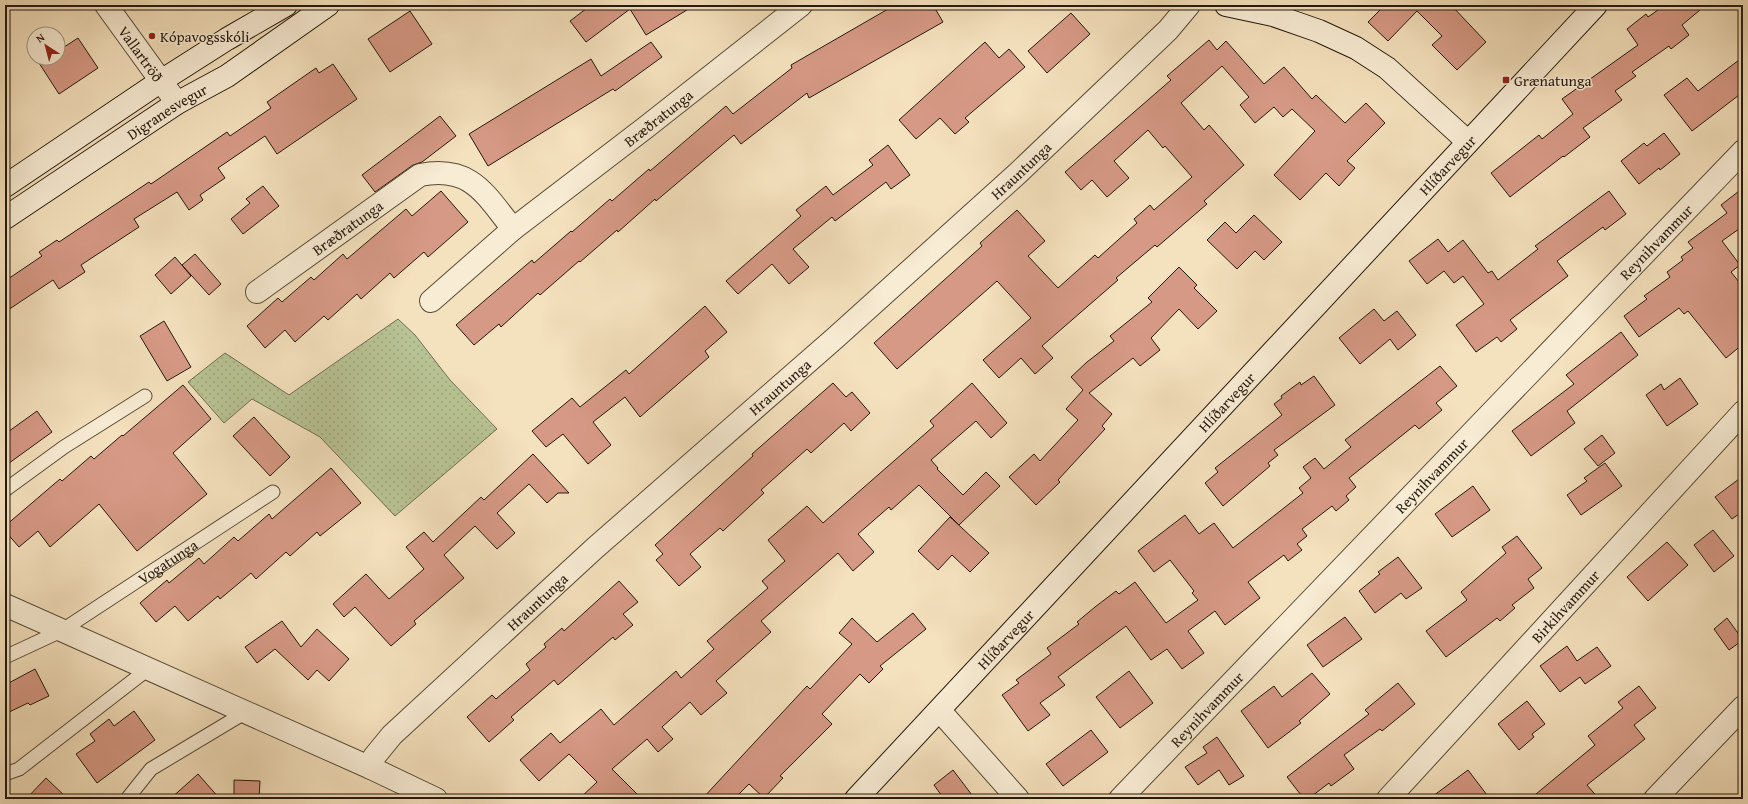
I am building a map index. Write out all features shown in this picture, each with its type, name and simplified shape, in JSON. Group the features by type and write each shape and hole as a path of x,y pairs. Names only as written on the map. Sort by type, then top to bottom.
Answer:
{"street":[{"name":"Vallartröð","path":"106,5 176,103"},
{"name":"Digranesvegur","path":"5,186 161,81 227,39 286,5"},
{"name":"Digranesvegur","path":"5,218 176,103 227,76 328,5"},
{"name":"Bræðratunga","path":"431,300 514,229 801,5"},
{"name":"Hrauntunga","path":"371,768 374,757 392,735 595,548 834,339 1017,174 1168,30 1189,5"},
{"path":"1226,5 1273,15 1320,31 1356,48 1387,68 1468,141"},
{"name":"Hlíðarvegur","path":"856,799 940,711 1596,5"},
{"name":"Reynihvammur","path":"1120,799 1743,151"},
{"name":"Bræðratunga","path":"257,292 420,175 433,172 446,173 468,179 477,185 514,229"},
{"name":"Birkihvammur","path":"1388,799 1743,412"},
{"path":"5,605 371,768 436,799"},
{"path":"1655,799 1743,707"},
{"path":"940,711 1018,799"}],"lane":[{"path":"5,490 64,447 145,396"},
{"name":"Vogatunga","path":"5,657 61,631 273,492"},
{"path":"5,774 19,769 148,669"},
{"path":"127,799 152,769 246,712"}],"green space":[{"path":"398,319 415,335 450,380 497,429 395,516 320,437 252,399 224,423 188,382 225,353 289,395"}],"building":[{"path":"591,5 695,5 646,35 630,9 586,42 570,21"},
{"path":"895,5 933,5 943,22 809,98 807,93 741,144 734,135 656,201 655,199 618,232 617,230 580,262 579,261 540,295 538,293 501,327 499,324 474,345 456,325 532,260 534,263 610,199 612,201 649,169 650,171 726,106 733,114 792,68 791,65"},
{"path":"1385,5 1451,5 1486,42 1457,70 1432,45 1442,36 1417,11 1388,41 1368,22"},
{"path":"1665,5 1706,5 1682,25 1689,35 1671,49 1669,46 1632,72 1636,76 1615,91 1622,100 1583,128 1590,137 1510,197 1491,173 1539,135 1542,139 1573,114 1562,99 1638,45 1627,29 1646,14 1648,17"},
{"path":"410,11 432,44 390,72 368,39"},
{"path":"1071,13 1090,34 1047,73 1028,51"},
{"path":"78,38 98,68 59,94 41,66 66,66 66,46"},
{"path":"1209,40 1217,50 1226,41 1264,84 1284,67 1312,99 1316,95 1345,123 1366,103 1385,123 1347,161 1355,168 1339,186 1326,173 1300,200 1274,175 1315,131 1292,109 1283,117 1274,107 1255,123 1240,105 1249,97 1222,66 1181,103 1204,130 1209,125 1244,165 1204,201 1207,204 1157,247 1155,245 1116,278 1118,280 1042,346 1053,358 1035,374 1021,358 999,378 983,360 1031,318 997,281 897,369 874,343 982,246 980,243 1017,210 1045,241 1028,256 1058,288 1095,255 1098,258 1137,223 1134,219 1150,205 1154,210 1192,177 1165,146 1163,148 1148,130 1114,161 1129,178 1107,197 1092,180 1081,190 1065,172 1171,80 1167,76"},
{"path":"651,42 662,57 615,91 613,89 488,166 469,134 591,59 601,76"},
{"path":"985,42 999,58 1009,49 1025,67 965,118 969,122 955,134 940,118 916,139 899,120"},
{"path":"1743,57 1743,92 1692,131 1664,95 1687,78 1698,91"},
{"path":"333,64 357,99 277,154 265,136 218,168 225,178 200,195 203,200 189,210 177,192 134,219 139,227 81,265 85,272 59,289 53,280 5,312 5,281 42,256 39,252 57,240 59,242 149,182 151,184 227,132 230,136 271,108 267,102 316,68 319,73"},
{"path":"440,116 456,136 422,162 413,165 375,192 362,175"},
{"path":"1664,133 1680,154 1639,184 1621,161 1644,143 1647,146"},
{"path":"888,145 910,175 891,189 886,182 835,221 832,217 793,249 809,267 789,284 772,264 738,294 726,281 801,216 796,210 826,186 833,195 873,165 869,160"},
{"path":"263,186 279,206 243,234 231,219 250,203 246,199"},
{"path":"1743,188 1743,234 1739,229 1722,241 1740,265 1731,272 1743,287 1743,344 1726,358 1688,311 1684,314 1679,308 1639,337 1624,316 1647,299 1644,296 1670,277 1667,272 1683,260 1681,257 1693,248 1688,242 1727,213 1721,205"},
{"path":"441,191 468,222 428,257 424,252 394,278 390,273 361,299 357,294 328,320 324,316 295,342 285,330 265,348 247,326 278,298 282,302 311,277 314,280 343,254 347,259 406,209 412,216"},
{"path":"1609,191 1626,214 1605,230 1603,227 1557,261 1568,276 1510,320 1517,329 1501,342 1497,337 1476,352 1456,325 1484,304 1463,276 1454,283 1444,271 1427,284 1409,261 1438,239 1448,252 1463,240 1488,273 1492,271 1498,280 1538,249 1535,246"},
{"path":"1254,215 1282,242 1264,260 1255,251 1237,269 1207,240 1225,222 1236,233"},
{"path":"195,254 221,284 209,295 182,265"},
{"path":"175,257 191,276 171,294 155,275"},
{"path":"1179,267 1197,285 1194,288 1217,311 1198,329 1179,309 1151,338 1160,350 1140,366 1133,358 1089,393 1112,414 1102,426 1105,429 1058,480 1060,482 1036,505 1009,477 1034,454 1040,461 1078,420 1066,409 1083,390 1071,377 1087,362 1114,341 1110,336 1152,302 1148,298"},
{"path":"705,306 727,332 705,351 709,357 640,417 625,397 593,422 611,445 588,464 563,434 546,447 532,431 572,398 580,407 626,370 629,374"},
{"path":"1374,309 1384,321 1397,311 1416,335 1398,350 1390,339 1360,364 1339,338"},
{"path":"164,321 191,367 167,381 140,336"},
{"path":"1621,332 1638,355 1567,411 1575,423 1531,456 1512,431 1574,384 1566,375"},
{"path":"1440,366 1457,386 1436,403 1442,410 1419,429 1415,425 1349,478 1356,487 1346,496 1349,500 1336,511 1332,506 1302,529 1307,536 1297,544 1302,550 1288,561 1284,555 1248,582 1260,598 1225,625 1215,611 1188,631 1204,653 1182,669 1167,649 1151,660 1126,626 1058,677 1065,685 1040,703 1050,715 1028,731 1002,695 1019,683 1016,680 1051,654 1047,648 1079,624 1077,622 1095,607 1116,591 1119,594 1135,582 1166,623 1198,600 1192,593 1194,591 1170,560 1154,572 1138,551 1185,515 1199,534 1214,523 1233,548 1303,493 1299,488 1311,478 1303,467 1315,458 1324,469 1351,447 1345,440"},
{"path":"1314,376 1335,405 1274,450 1278,455 1268,463 1270,466 1223,506 1205,483 1218,472 1215,468 1282,415 1274,404 1282,398 1281,396 1300,382 1301,385"},
{"path":"1680,378 1698,404 1667,426 1646,395 1661,384 1664,390"},
{"path":"833,383 846,397 852,392 870,413 851,431 844,423 811,453 807,449 761,490 764,493 723,531 720,528 690,554 701,567 679,586 656,560 663,554 655,545 753,456 752,454"},
{"path":"972,383 1007,423 991,438 976,421 931,460 938,468 937,469 963,495 986,472 1000,486 959,525 919,485 891,510 889,507 858,534 874,552 853,571 838,553 761,621 771,632 716,681 727,693 701,715 690,702 662,727 673,739 658,752 647,739 612,769 642,799 579,799 597,782 569,754 539,781 520,760 551,733 560,743 601,709 614,725 676,671 681,678 714,649 707,641 768,588 762,581 785,561 768,540 807,506 823,523 934,426 930,421"},
{"path":"183,385 211,419 173,453 207,494 137,551 99,504 50,547 38,531 19,547 5,531 5,526 60,479 62,481 91,456 94,459"},
{"path":"37,411 52,432 5,466 5,434"},
{"path":"254,417 290,457 270,476 233,436"},
{"path":"1602,435 1615,453 1598,466 1584,449"},
{"path":"533,454 569,493 558,493 547,503 529,484 497,513 515,533 497,549 475,526 444,555 464,578 414,621 416,624 391,646 355,607 344,617 333,604 366,574 389,599 424,569 406,547 424,532 433,542 481,497 484,500"},
{"path":"1605,463 1622,486 1581,515 1567,495 1587,481 1584,478"},
{"path":"331,468 361,503 320,536 317,532 290,556 286,552 256,579 251,573 220,599 218,596 188,621 175,606 156,622 140,603 167,580 169,583 199,558 204,564 234,537 238,541 269,514 272,519"},
{"path":"1743,476 1743,511 1732,519 1715,497"},
{"path":"1473,486 1490,510 1452,537 1435,514"},
{"path":"950,517 989,553 970,572 952,555 938,570 918,551"},
{"path":"1713,530 1734,556 1714,572 1694,545"},
{"path":"1517,536 1542,568 1528,579 1534,588 1512,605 1515,608 1500,621 1497,618 1446,657 1426,631 1467,600 1461,592 1506,553 1502,547"},
{"path":"1667,542 1688,565 1648,601 1627,577"},
{"path":"1398,557 1422,588 1406,599 1401,593 1375,613 1359,591 1380,574 1378,572"},
{"path":"619,581 638,602 623,614 633,625 615,640 613,637 558,685 554,680 511,717 514,720 489,742 467,717 492,695 496,699 530,670 526,664 546,647 544,644 562,628 564,631"},
{"path":"913,613 926,629 880,666 883,669 869,683 860,674 822,714 832,724 780,776 783,778 764,798 749,784 734,799 702,799 807,686 810,689 852,644 839,633 852,618 877,642"},
{"path":"1345,617 1362,639 1323,667 1307,645"},
{"path":"1727,618 1743,640 1729,650 1714,629"},
{"path":"282,621 301,647 317,629 349,659 329,681 317,670 308,680 275,649 257,663 245,647"},
{"path":"1567,646 1577,661 1597,647 1611,666 1585,684 1580,677 1560,692 1540,666"},
{"path":"35,669 49,696 30,705 28,703 5,714 5,685"},
{"path":"1129,671 1153,703 1120,728 1096,697"},
{"path":"1312,673 1330,694 1299,721 1301,723 1268,748 1241,711 1274,686 1282,697"},
{"path":"1398,683 1415,704 1382,731 1380,729 1344,755 1354,769 1331,786 1329,783 1308,799 1304,799 1287,777 1369,714 1365,710"},
{"path":"1639,686 1656,708 1634,725 1645,739 1587,785 1599,799 1530,799 1595,745 1588,736 1623,708 1618,702"},
{"path":"1527,701 1545,724 1532,734 1534,737 1519,750 1498,724"},
{"path":"134,711 155,740 97,783 76,754 95,741 90,734 109,719 114,726"},
{"path":"1091,730 1108,752 1063,786 1046,764"},
{"path":"1217,737 1244,776 1229,785 1219,770 1198,785 1185,767 1207,753 1203,747"},
{"path":"953,770 975,799 944,799 934,785"},
{"path":"1468,770 1490,799 1429,799"},
{"path":"198,774 220,799 170,799"},
{"path":"46,778 68,799 26,799"},
{"path":"234,780 260,781 259,799 234,799"}],"place":[{"name":"Kópavogsskóli","path":"152,36"},
{"name":"Grænatunga","path":"1506,80"}]}
